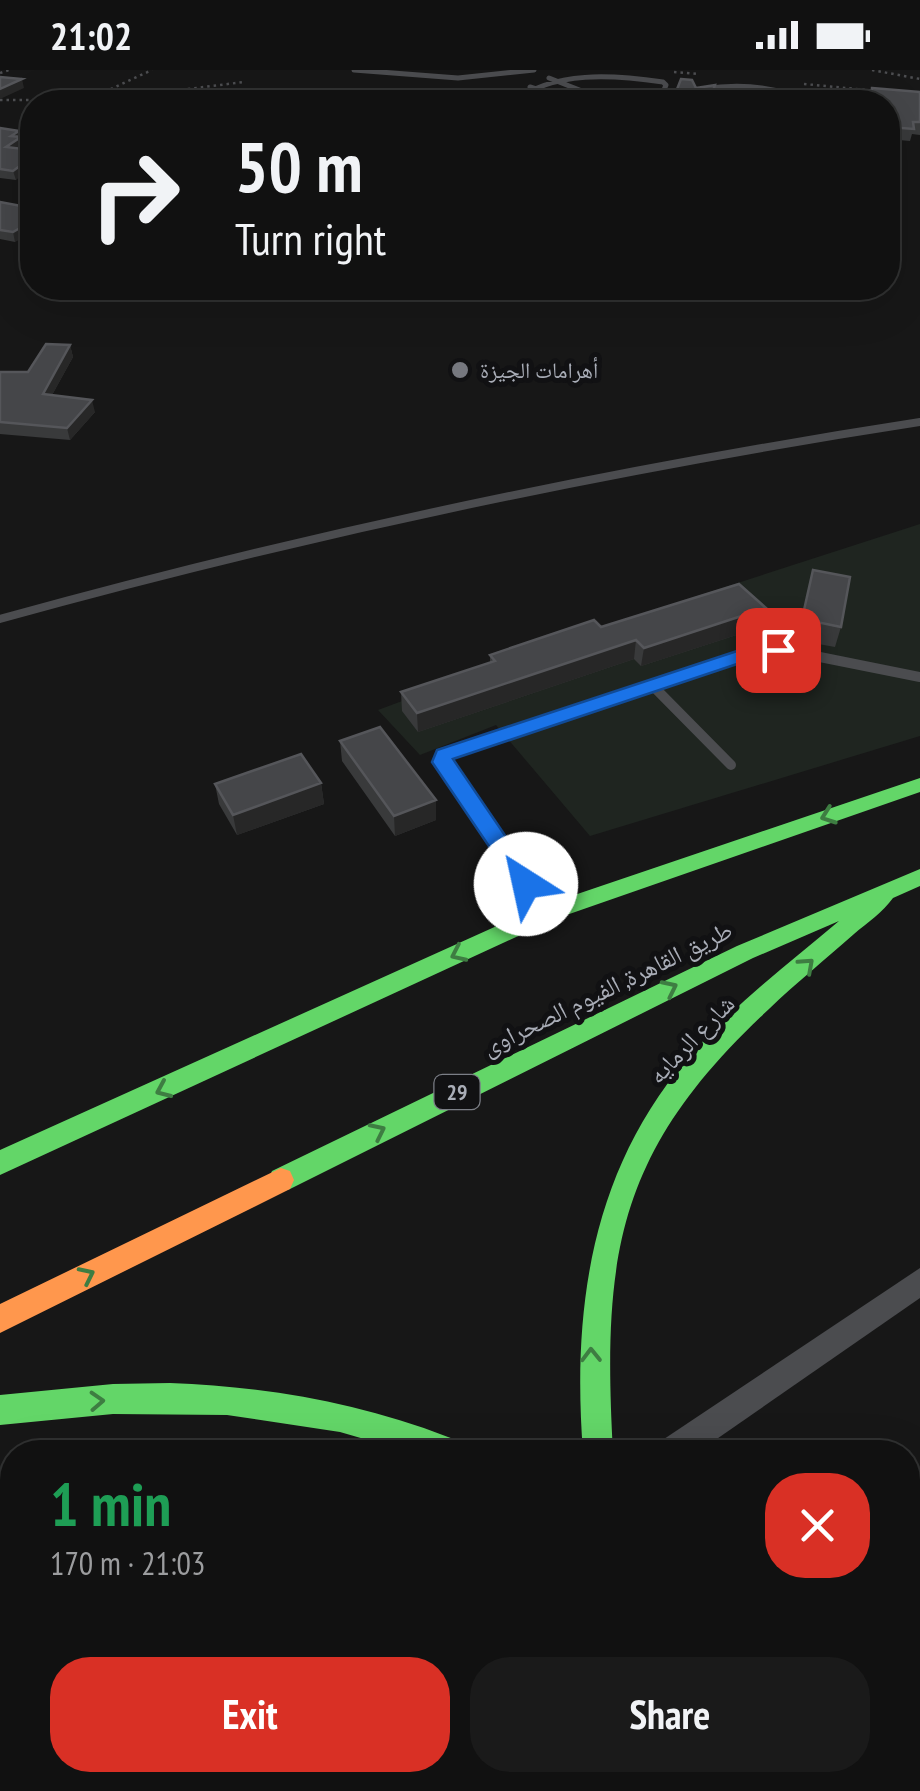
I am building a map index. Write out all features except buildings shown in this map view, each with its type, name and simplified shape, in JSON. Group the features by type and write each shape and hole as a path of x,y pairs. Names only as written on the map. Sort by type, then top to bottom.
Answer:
{"main road":[{"path":"0,1163 547,913 920,784"},
{"name":"طريق القاهرة, الفيوم الصحراوى","path":"0,1319 692,977 920,877"},
{"name":"شارع الرمايه","path":"597,1440 592,1390 595,1288 608,1229 632,1162 650,1126 697,1065 892,888"},
{"path":"0,1410 92,1401 240,1402 352,1416 421,1440"}],"street":[{"path":"690,1440 920,1282"}],"lane":[{"path":"354,70 458,78 534,70"},
{"path":"501,76 540,90"},
{"path":"549,78 579,90"},
{"path":"525,90 549,78 664,90"},
{"path":"703,90 721,86 762,90"},
{"path":"0,619 201,565 544,488 920,422"},
{"path":"547,913 442,757 767,650 920,677"},
{"path":"652,686 730,765"}],"path":[{"path":"0,73 9,70"},
{"path":"106,90 152,70"},
{"path":"872,70 920,79"},
{"path":"177,90 244,82"}],"shaded area":[{"path":"920,524 920,736 590,836 496,725 420,755 378,710 595,629"}],"traffic: fast":[{"path":"0,1163 547,913 920,785"},
{"path":"281,1180 745,952 920,877"},
{"path":"597,1440 593,1348 597,1297 605,1247 638,1152 664,1108 718,1043 883,896"},
{"path":"0,1410 113,1399 227,1400 340,1417 416,1440"}],"traffic: slow":[{"path":"0,1319 281,1180"}],"place":[{"name":"أهرامات الجيزة","path":"460,370"}],"route":[{"path":"526,884 442,762 444,755 746,654 778,650"}]}
